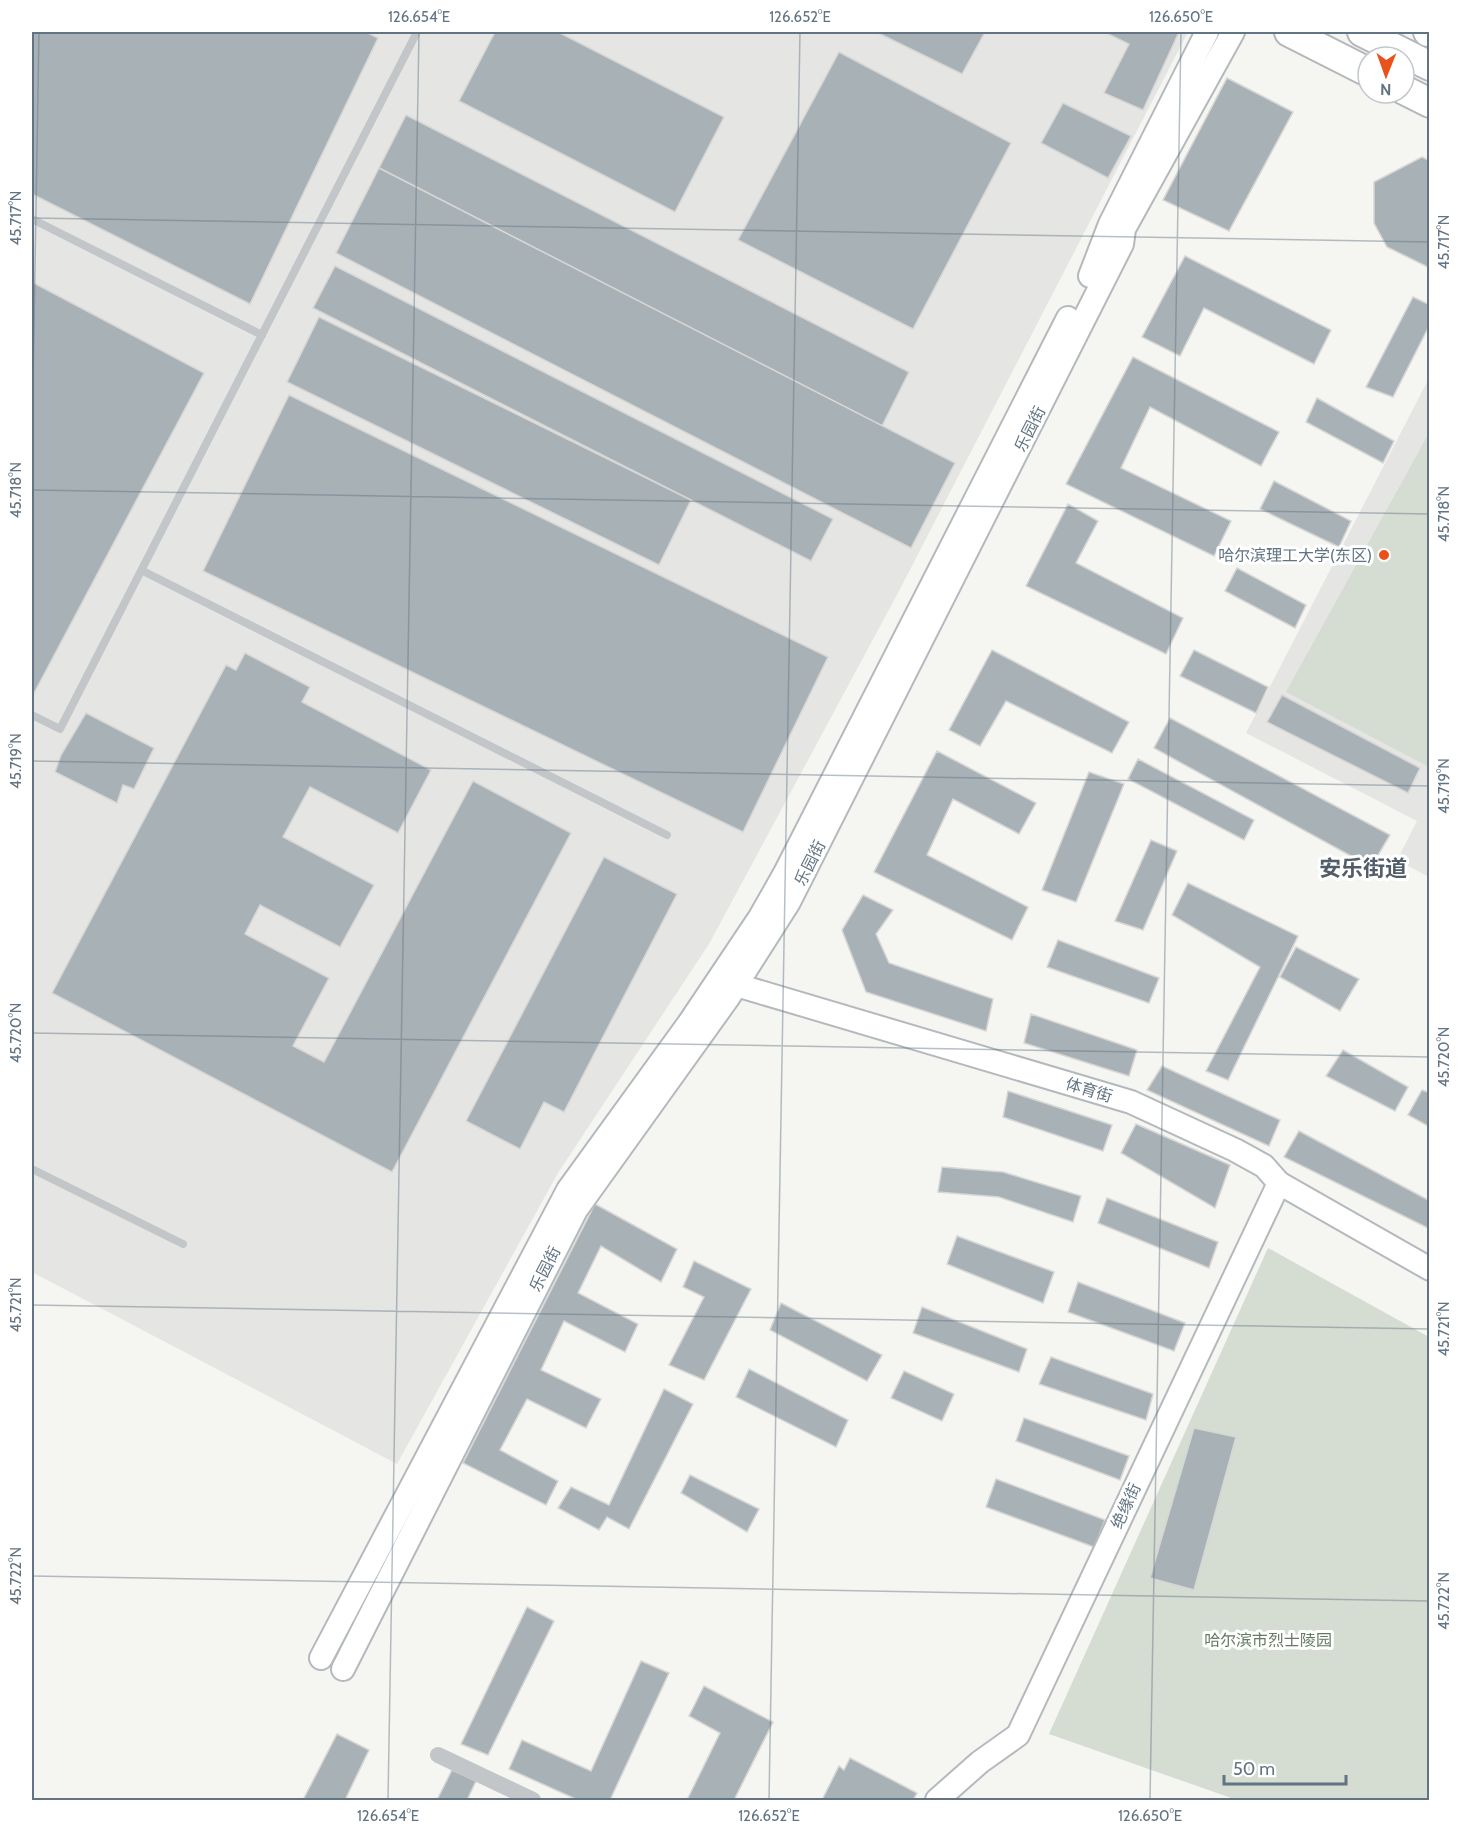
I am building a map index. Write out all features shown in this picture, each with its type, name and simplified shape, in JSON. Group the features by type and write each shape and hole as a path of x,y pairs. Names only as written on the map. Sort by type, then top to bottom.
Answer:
{"highway":[{"path":"1289,32 1356,66"},
{"path":"1362,32 1430,66"},
{"path":"1416,96 1430,103"}],"main road":[{"name":"乐园街","path":"343,1669 576,1210 727,982 785,873 1089,276 1110,224 1207,32"},
{"name":"乐园街","path":"321,1658 568,1190 727,982 761,949 812,859 1112,265 1122,244 1124,229 1233,32"},
{"name":"体育街","path":"727,982 1131,1102 1235,1150 1264,1166 1279,1184 1430,1269"},
{"name":"绝缘街","path":"937,1800 980,1762 1018,1735 1279,1184"}],"street":[{"path":"438,1755 533,1800"}],"lane":[{"path":"32,717 60,729 143,571 417,32"},
{"path":"32,219 262,335"},
{"path":"143,571 667,835"},
{"path":"32,1169 183,1244"}],"shaded area":[{"path":"32,32 1188,32 899,591 709,944 558,1173 397,1464 32,1272"},
{"name":"哈尔滨理工大学(东区)","path":"1429,378 1429,877 1397,860 1417,821 1246,733"}],"green space":[{"path":"1429,433 1429,767 1286,692"},
{"name":"哈尔滨市烈士陵园","path":"1268,1248 1429,1337 1429,1800 1237,1800 1049,1734"}],"building":[{"path":"32,32 366,32 378,38 250,304 32,194"},
{"path":"495,32 558,32 724,117 675,212 459,101"},
{"path":"876,32 985,32 962,74"},
{"path":"1104,32 1179,32 1143,110 1104,93 1129,44"},
{"path":"839,52 1011,143 913,329 738,240"},
{"path":"1227,78 1293,112 1229,231 1163,200"},
{"path":"1063,103 1131,136 1108,178 1041,143"},
{"path":"406,115 909,372 882,426 379,168"},
{"path":"1422,157 1430,161 1430,268 1387,247 1374,223 1374,182"},
{"path":"379,168 955,463 911,548 336,253"},
{"path":"1185,256 1331,330 1314,364 1204,308 1180,356 1142,337"},
{"path":"335,266 833,519 811,561 313,308"},
{"path":"32,282 204,373 33,695 32,694"},
{"path":"1413,297 1430,305 1430,324 1393,397 1366,387"},
{"path":"319,317 691,500 659,565 287,382"},
{"path":"1133,357 1279,432 1261,466 1150,407 1121,468 1231,521 1214,556 1066,484"},
{"path":"289,395 828,657 743,832 203,571"},
{"path":"1317,398 1394,441 1383,463 1306,422"},
{"path":"1274,481 1351,521 1339,547 1260,509"},
{"path":"1068,504 1098,521 1076,563 1183,618 1166,654 1026,586"},
{"path":"1237,568 1306,605 1295,628 1225,591"},
{"path":"992,650 1129,722 1112,753 1006,701 980,746 949,730"},
{"path":"1194,650 1268,687 1256,713 1180,676"},
{"path":"245,653 310,687 302,702 431,770 398,833 310,787 283,837 374,885 340,947 260,905 245,934 329,978 293,1046 324,1062 473,781 571,833 392,1172 52,993 226,665 236,670"},
{"path":"1282,695 1420,768 1408,793 1267,722"},
{"path":"86,713 154,748 134,789 123,785 117,803 55,772 61,755"},
{"path":"1170,718 1390,835 1371,867 1154,748"},
{"path":"937,751 1036,803 1019,834 953,799 927,855 1028,907 1012,940 874,872"},
{"path":"1138,759 1254,820 1244,840 1128,779"},
{"path":"1089,772 1124,784 1076,902 1042,890"},
{"path":"1151,840 1177,851 1143,930 1115,921"},
{"path":"604,857 677,894 564,1112 544,1102 520,1149 466,1121"},
{"path":"1188,883 1298,936 1228,1080 1206,1071 1260,967 1172,915"},
{"path":"863,895 893,910 876,934 889,963 993,999 986,1031 866,992 842,930"},
{"path":"1058,940 1159,978 1149,1003 1047,967"},
{"path":"1296,947 1359,979 1340,1011 1280,977"},
{"path":"1031,1014 1137,1050 1129,1076 1024,1043"},
{"path":"1343,1050 1408,1087 1395,1111 1326,1076"},
{"path":"1162,1066 1280,1120 1269,1146 1147,1090"},
{"path":"1422,1090 1430,1093 1430,1127 1408,1115"},
{"path":"1008,1091 1112,1125 1103,1151 1003,1117"},
{"path":"1136,1124 1230,1165 1215,1208 1121,1153"},
{"path":"1299,1131 1430,1201 1430,1229 1284,1157"},
{"path":"942,1167 1003,1172 1081,1196 1073,1222 999,1197 938,1192"},
{"path":"1107,1198 1218,1242 1209,1268 1098,1223"},
{"path":"595,1204 677,1249 661,1282 601,1246 578,1293 638,1324 625,1352 564,1321 541,1370 601,1399 586,1428 527,1399 500,1450 558,1481 546,1505 463,1463"},
{"path":"957,1236 1054,1272 1043,1303 947,1264"},
{"path":"694,1261 751,1289 704,1380 669,1365 704,1297 683,1287"},
{"path":"1078,1282 1185,1323 1174,1351 1068,1312"},
{"path":"781,1303 882,1355 867,1381 770,1330"},
{"path":"922,1307 1027,1349 1019,1372 913,1333"},
{"path":"1051,1357 1153,1394 1146,1420 1039,1384"},
{"path":"749,1369 848,1420 836,1447 736,1397"},
{"path":"904,1371 954,1394 942,1421 891,1398"},
{"path":"664,1389 693,1404 629,1529 607,1517 599,1530 558,1508 571,1487 609,1505"},
{"path":"1024,1418 1129,1456 1120,1480 1016,1441"},
{"path":"1194,1428 1236,1437 1194,1590 1150,1578"},
{"path":"690,1475 759,1509 747,1532 681,1493"},
{"path":"996,1479 1105,1520 1094,1547 986,1507"},
{"path":"527,1607 554,1621 488,1755 461,1744"},
{"path":"641,1661 669,1673 610,1800 578,1800 509,1769 522,1740 591,1771"},
{"path":"704,1686 773,1722 734,1800 687,1800 720,1733 689,1716"},
{"path":"337,1734 369,1750 345,1800 303,1800"},
{"path":"850,1758 917,1793 913,1800 822,1800 839,1766 844,1770"},
{"path":"452,1770 476,1781 467,1800 437,1800"}],"place":[{"name":"哈尔滨理工大学(东区)","path":"1384,555"}],"district":[{"name":"安乐街道","path":"1363,868"}]}
